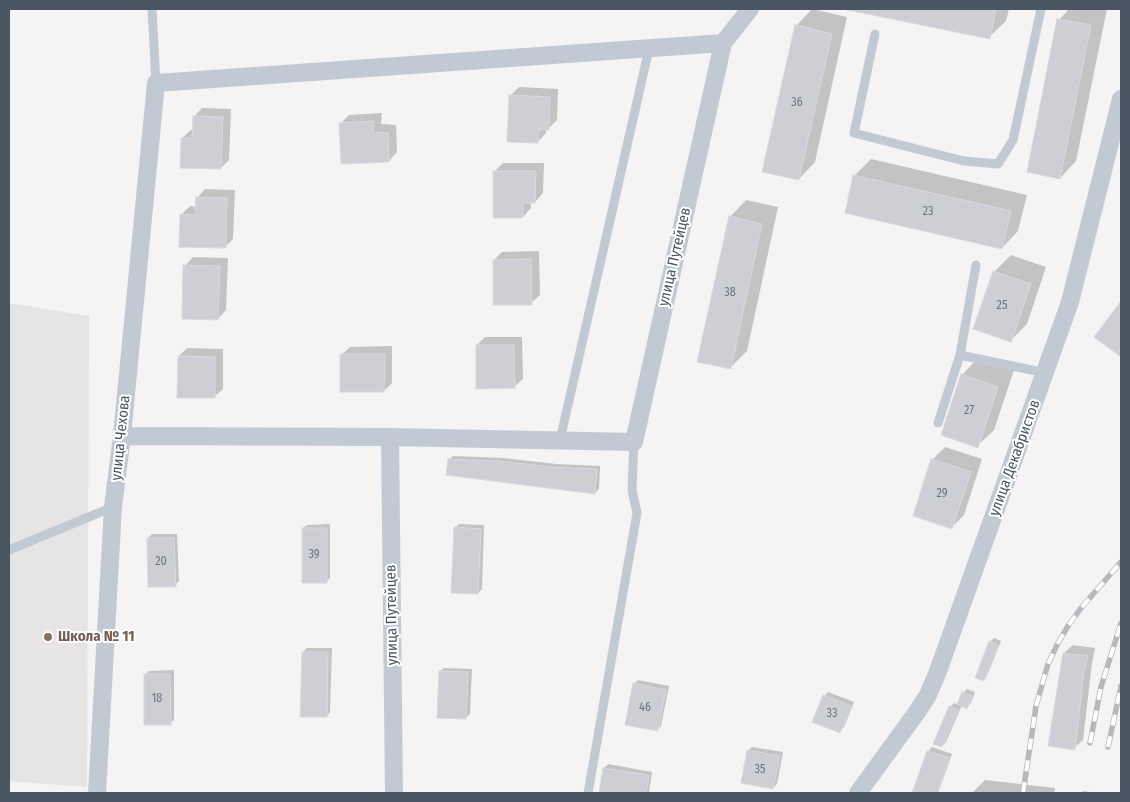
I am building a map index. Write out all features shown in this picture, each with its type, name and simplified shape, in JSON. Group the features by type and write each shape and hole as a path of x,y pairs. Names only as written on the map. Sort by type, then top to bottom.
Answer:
{"street":[{"name":"улица Путейцев","path":"634,442 723,43 750,9"},
{"path":"156,83 723,43"},
{"name":"улица Чехова","path":"97,793 113,507 122,436 156,83"},
{"name":"улица Декабристов","path":"858,793 917,712 938,674 1070,302 1121,99"},
{"path":"122,436 390,437 634,442"},
{"name":"улица Путейцев","path":"390,437 394,793"}],"lane":[{"path":"152,9 156,83"},
{"path":"875,34 854,133 964,160 998,164 1013,140 1041,9"},
{"path":"560,440 649,49"},
{"path":"938,423 960,355 976,265"},
{"path":"960,355 1046,373"},
{"path":"588,793 636,513 632,490 634,442"},
{"path":"9,550 113,507"}],"shaded area":[{"name":"Школа № 11","path":"9,303 89,316 87,787 9,781"}],"building":[{"path":"843,9 996,9 990,39"},
{"path":"1057,19 1091,25 1060,179 1027,172"},
{"path":"795,25 832,34 799,180 762,172"},
{"path":"509,95 550,97 549,130 539,130 538,143 507,142"},
{"path":"193,116 223,117 221,169 180,168 181,138 192,138"},
{"path":"374,121 373,132 388,133 389,162 341,164 339,123"},
{"path":"493,171 536,171 535,203 523,203 523,218 493,218"},
{"path":"853,175 1011,211 1002,249 845,213"},
{"path":"196,197 227,198 226,248 179,247 180,214 195,215"},
{"path":"729,216 762,224 731,369 697,362"},
{"path":"531,259 532,305 493,305 493,260"},
{"path":"183,265 220,266 218,320 182,319"},
{"path":"993,271 1031,284 1011,342 973,329"},
{"path":"1121,301 1121,357 1094,337"},
{"path":"476,345 514,345 515,388 476,389"},
{"path":"340,354 385,354 384,392 340,392"},
{"path":"178,356 215,357 215,398 177,398"},
{"path":"961,374 998,387 978,448 941,435"},
{"path":"448,459 597,469 595,494 446,475"},
{"path":"931,459 971,472 952,529 913,516"},
{"path":"454,527 481,529 478,594 451,593"},
{"path":"302,528 327,528 327,583 302,583"},
{"path":"147,538 174,538 176,587 148,587"},
{"path":"989,641 998,645 984,681 975,678"},
{"path":"302,652 328,652 327,717 300,717"},
{"path":"1063,653 1088,656 1084,672 1075,750 1048,746"},
{"path":"439,671 468,672 466,719 437,718"},
{"path":"144,674 170,674 171,725 144,725"},
{"path":"633,683 666,690 658,731 625,725"},
{"path":"962,692 972,696 967,709 957,704"},
{"path":"823,695 851,706 840,733 812,722"},
{"path":"949,706 958,710 942,747 933,744"},
{"path":"747,750 780,756 773,789 741,783"},
{"path":"927,751 949,758 937,793 912,793"},
{"path":"603,768 649,775 646,793 599,793"}],"railway":[{"path":"1023,793 1036,706 1048,664 1068,626 1121,562"},
{"path":"1090,743 1101,687 1121,623"},
{"path":"1108,747 1121,686"}],"place":[{"name":"Школа № 11","path":"48,637"}]}
